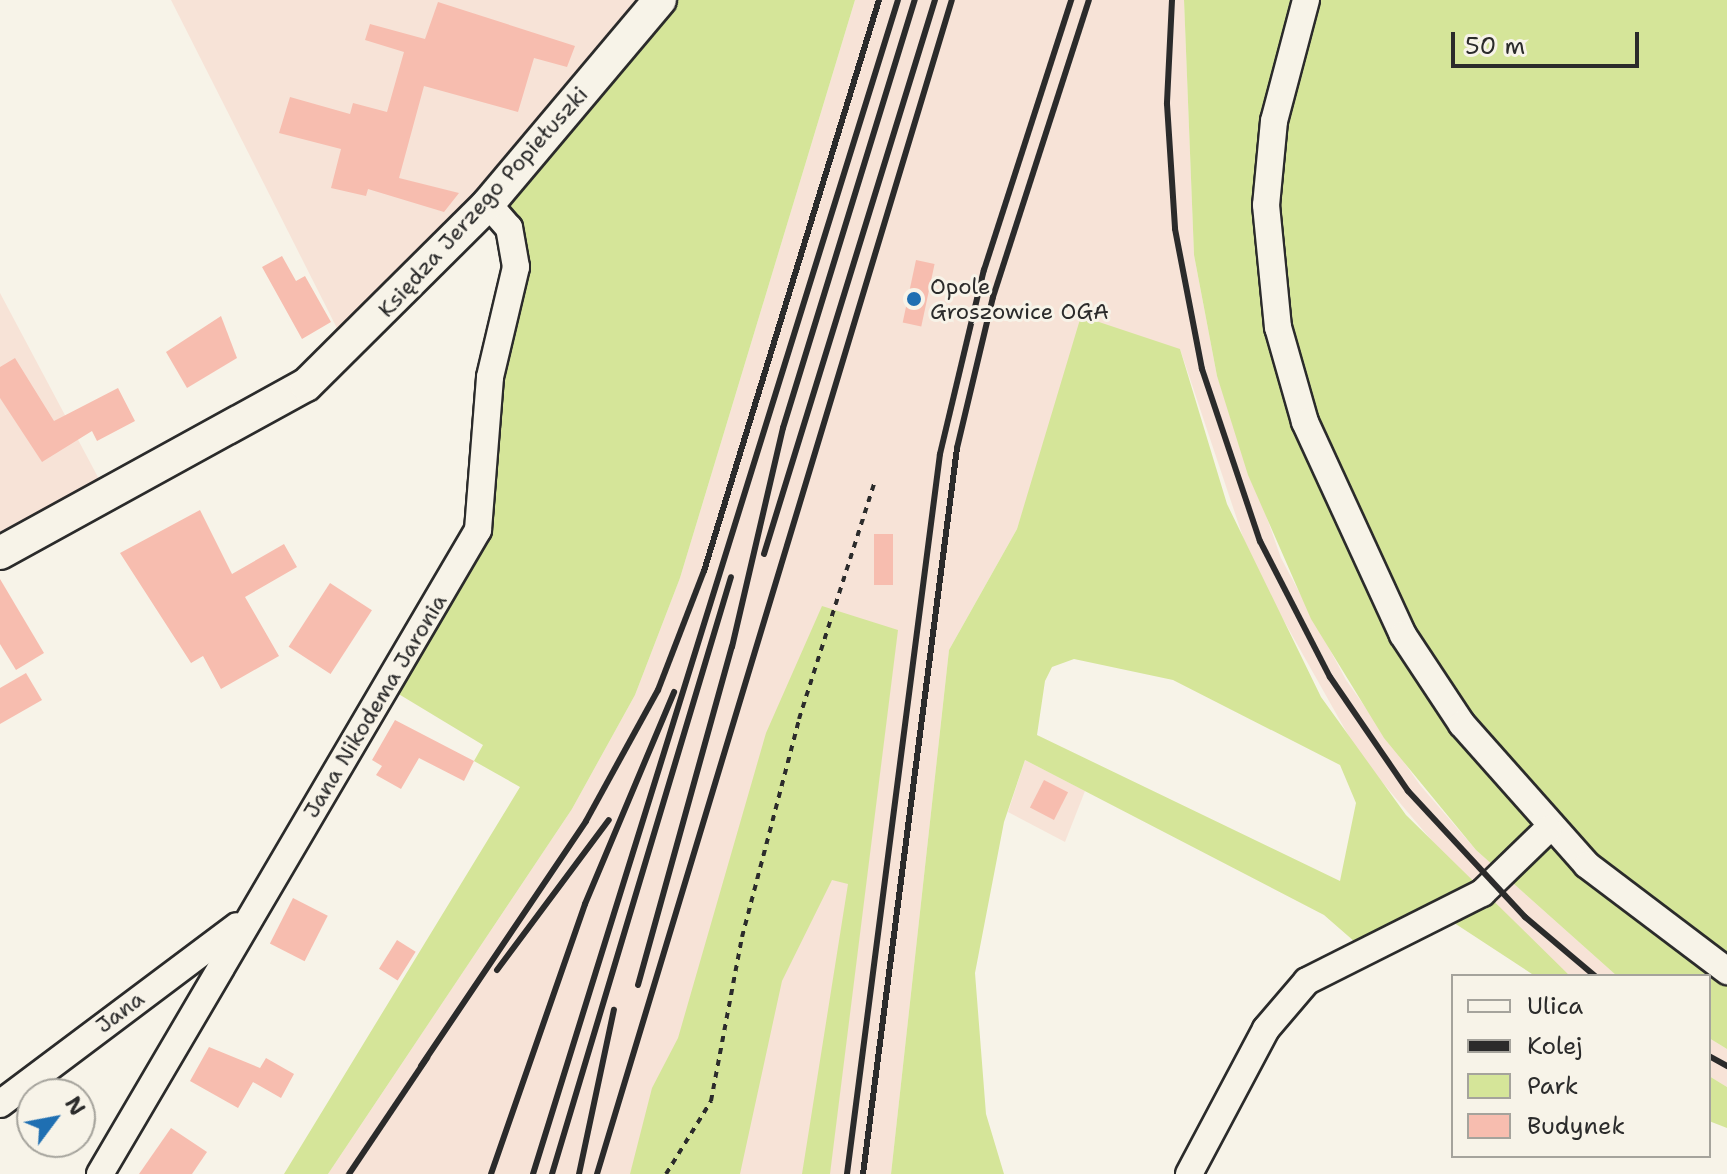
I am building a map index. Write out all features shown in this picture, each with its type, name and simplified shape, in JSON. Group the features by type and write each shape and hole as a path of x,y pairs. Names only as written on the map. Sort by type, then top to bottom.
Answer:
{"main road":[{"name":"Księdza Jerzego Popiełuszki","path":"0,553 306,385 488,204 660,0"}],"street":[{"path":"1306,0 1274,121 1266,205 1289,373 1403,635 1462,724 1548,829 1631,904 1727,971"},
{"name":"Jana Nikodema Jaronia","path":"100,1174 169,1068 242,923 478,530 490,377 516,267 509,228 488,204"},
{"path":"1189,1174 1266,1029 1307,981 1341,958 1474,899 1548,829"},
{"name":"Jana","path":"0,1104 242,923"}],"path":[{"path":"666,1174 711,1101 742,937 791,748 874,484"}],"shaded area":[{"path":"171,0 660,0 347,348"},
{"path":"855,0 1184,0 1194,255 1217,376 1281,558 1346,680 1420,785 1476,850 1615,974 1568,974 1462,876 1360,756 1252,564 1180,349 1043,450 1017,529 949,650 891,1174 328,1174 572,809 635,695 680,578"},
{"path":"0,293 108,496 0,553"},
{"path":"1025,760 1085,791 1065,842 1008,812"},
{"path":"1711,1039 1727,1049 1727,1087 1711,1077"}],"green space":[{"path":"660,0 855,0 680,578 635,695 572,809 328,1174 284,1174 520,787 474,761 483,745 387,687 463,560 516,267 488,204"},
{"path":"1184,0 1727,0 1727,1049 1711,1039 1711,974 1615,974 1476,850 1384,738 1311,619 1248,475 1217,376 1194,255"},
{"path":"1081,316 1180,349 1227,504 1321,697 1406,815 1568,974 1532,974 1442,915 1363,949 1324,915 1025,760 1004,822 975,973 986,1114 1004,1174 891,1174 949,650 1017,529","holes":["1074,659 1173,680 1340,765 1356,803 1340,881 1037,735 1045,681 1052,667"]},
{"path":"822,606 898,630 830,1174 802,1174 848,884 832,880 782,981 740,1174 630,1174 652,1088 678,1038 766,733"},
{"path":"1711,1077 1727,1087 1727,1128 1711,1122"}],"building":[{"path":"438,2 575,46 567,67 534,58 518,112 424,86 399,178 459,193 444,212 368,189 366,196 331,188 341,149 279,133 290,97 350,114 353,103 387,112 404,52 365,40 370,24 425,39"},
{"path":"282,256 296,281 305,276 331,322 302,339 262,267"},
{"name":"Opole Groszowice OGA","path":"916,260 935,264 921,327 903,323"},
{"path":"221,316 237,358 187,388 166,352"},
{"path":"15,358 54,421 118,388 135,421 97,441 92,431 42,462 0,398 0,367"},
{"path":"200,510 232,574 284,544 297,567 245,597 279,656 221,689 203,656 191,663 120,553"},
{"path":"874,534 893,534 893,585 874,585"},
{"path":"0,579 44,653 16,670 0,644"},
{"path":"330,583 372,610 331,674 289,647"},
{"path":"26,673 42,700 0,724 0,688"},
{"path":"395,720 474,761 464,781 419,758 401,789 376,775 382,766 372,760"},
{"path":"1044,780 1068,792 1054,820 1030,808"},
{"path":"293,898 328,916 305,961 270,943"},
{"path":"397,940 416,952 398,980 379,969"},
{"path":"209,1047 260,1068 266,1058 294,1074 281,1098 253,1082 238,1108 190,1081"},
{"path":"171,1128 207,1152 192,1174 139,1174"}],"railway":[{"path":"421,1066 586,821 658,690 704,571 879,0"},
{"path":"533,1174 898,0"},
{"path":"638,985 732,647 783,428 915,0"},
{"path":"764,554 935,0"},
{"path":"597,1174 952,0"},
{"path":"847,1174 940,454 984,270 1071,0"},
{"path":"863,1174 957,448 993,297 1089,0"},
{"path":"1172,0 1167,104 1175,229 1202,369 1260,541 1330,677 1408,791 1525,917 1593,974"},
{"path":"552,1174 731,577"},
{"path":"491,1174 585,904 674,692"},
{"path":"497,970 609,820"},
{"path":"579,1174 614,1010"},
{"path":"1711,1057 1727,1066"},
{"path":"349,1174 427,1058"}],"place":[{"name":"Opole Groszowice OGA","path":"914,299"}]}
